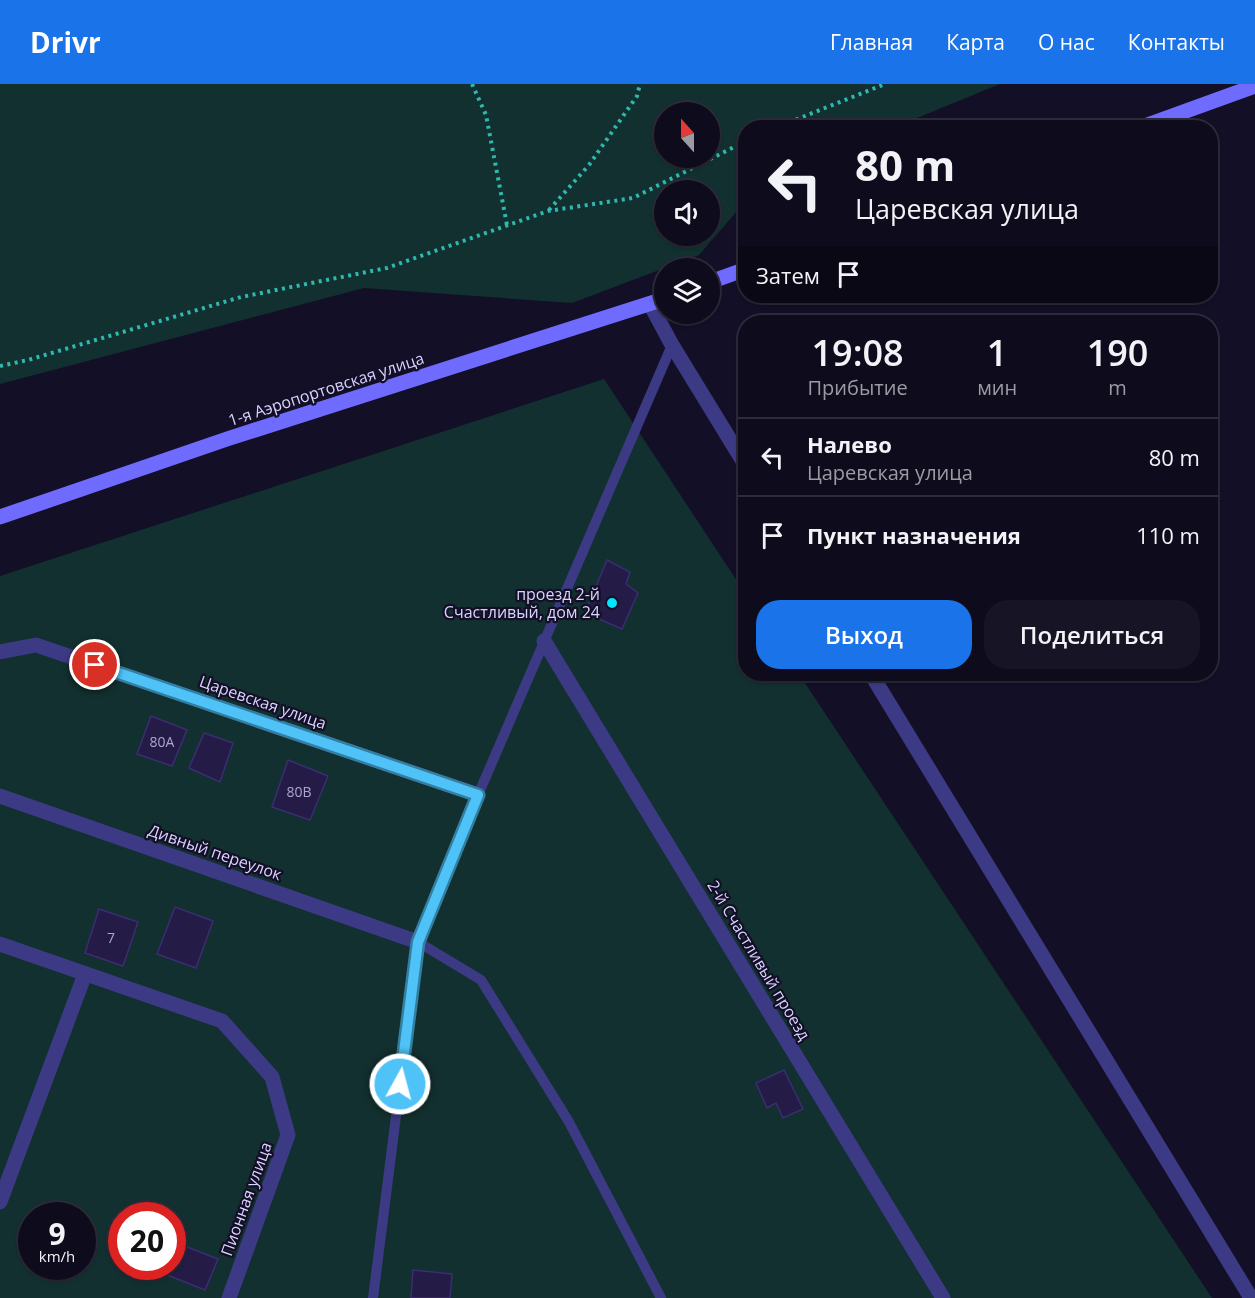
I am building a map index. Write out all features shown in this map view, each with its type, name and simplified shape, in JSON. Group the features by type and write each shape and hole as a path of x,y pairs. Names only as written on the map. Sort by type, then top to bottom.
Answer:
{"street":[{"path":"1161,120 1255,86"},
{"path":"720,278 738,272"},
{"name":"1-я Аэропортовская улица","path":"0,517 227,440 654,302"},
{"path":"665,324 672,345 738,453"},
{"name":"2-й Счастливый проезд","path":"544,641 943,1298"},
{"name":"Царевская улица","path":"0,652 36,645 478,795"},
{"path":"876,681 1251,1298"},
{"name":"Дивный переулок","path":"0,796 418,942"},
{"path":"0,944 85,974 0,1202"},
{"name":"Пионная улица","path":"85,974 222,1022 272,1077 288,1135 229,1298"}],"lane":[{"path":"373,1298 418,942 478,795 672,345"},
{"path":"418,942 481,980 569,1122 661,1298"}],"path":[{"path":"472,84 486,115 507,225"},
{"path":"548,211 589,165 637,96 640,84"},
{"path":"795,120 885,84"},
{"path":"0,366 241,297 387,268 548,211 633,198 738,145"}],"green space":[{"path":"0,84 1000,84 912,120 738,120 738,210 720,231 720,180 654,180 654,246 707,246 699,255 691,258 654,258 654,272 572,303 364,288 0,384"},
{"path":"604,379 738,582 738,681 804,681 1212,1298 0,1298 0,576"}],"building":[{"name":"проезд 2-й Счастливый, дом 24","path":"607,560 630,572 626,584 638,593 622,629 585,613"},
{"path":"151,716 187,730 172,766 137,754"},
{"path":"204,733 233,743 220,782 189,768"},
{"path":"288,760 328,776 310,820 272,807"},
{"path":"175,907 213,921 196,968 157,954"},
{"path":"99,909 138,922 123,966 85,953"},
{"path":"784,1070 803,1109 783,1118 776,1103 767,1108 756,1083"},
{"path":"186,1247 218,1259 205,1290 180,1280 186,1280"},
{"path":"413,1270 452,1274 450,1298 411,1298"}],"place":[{"name":"проезд 2-й Счастливый, дом 24","path":"612,603"}],"route":[{"path":"95,665 478,795 418,942 400,1084"}]}
